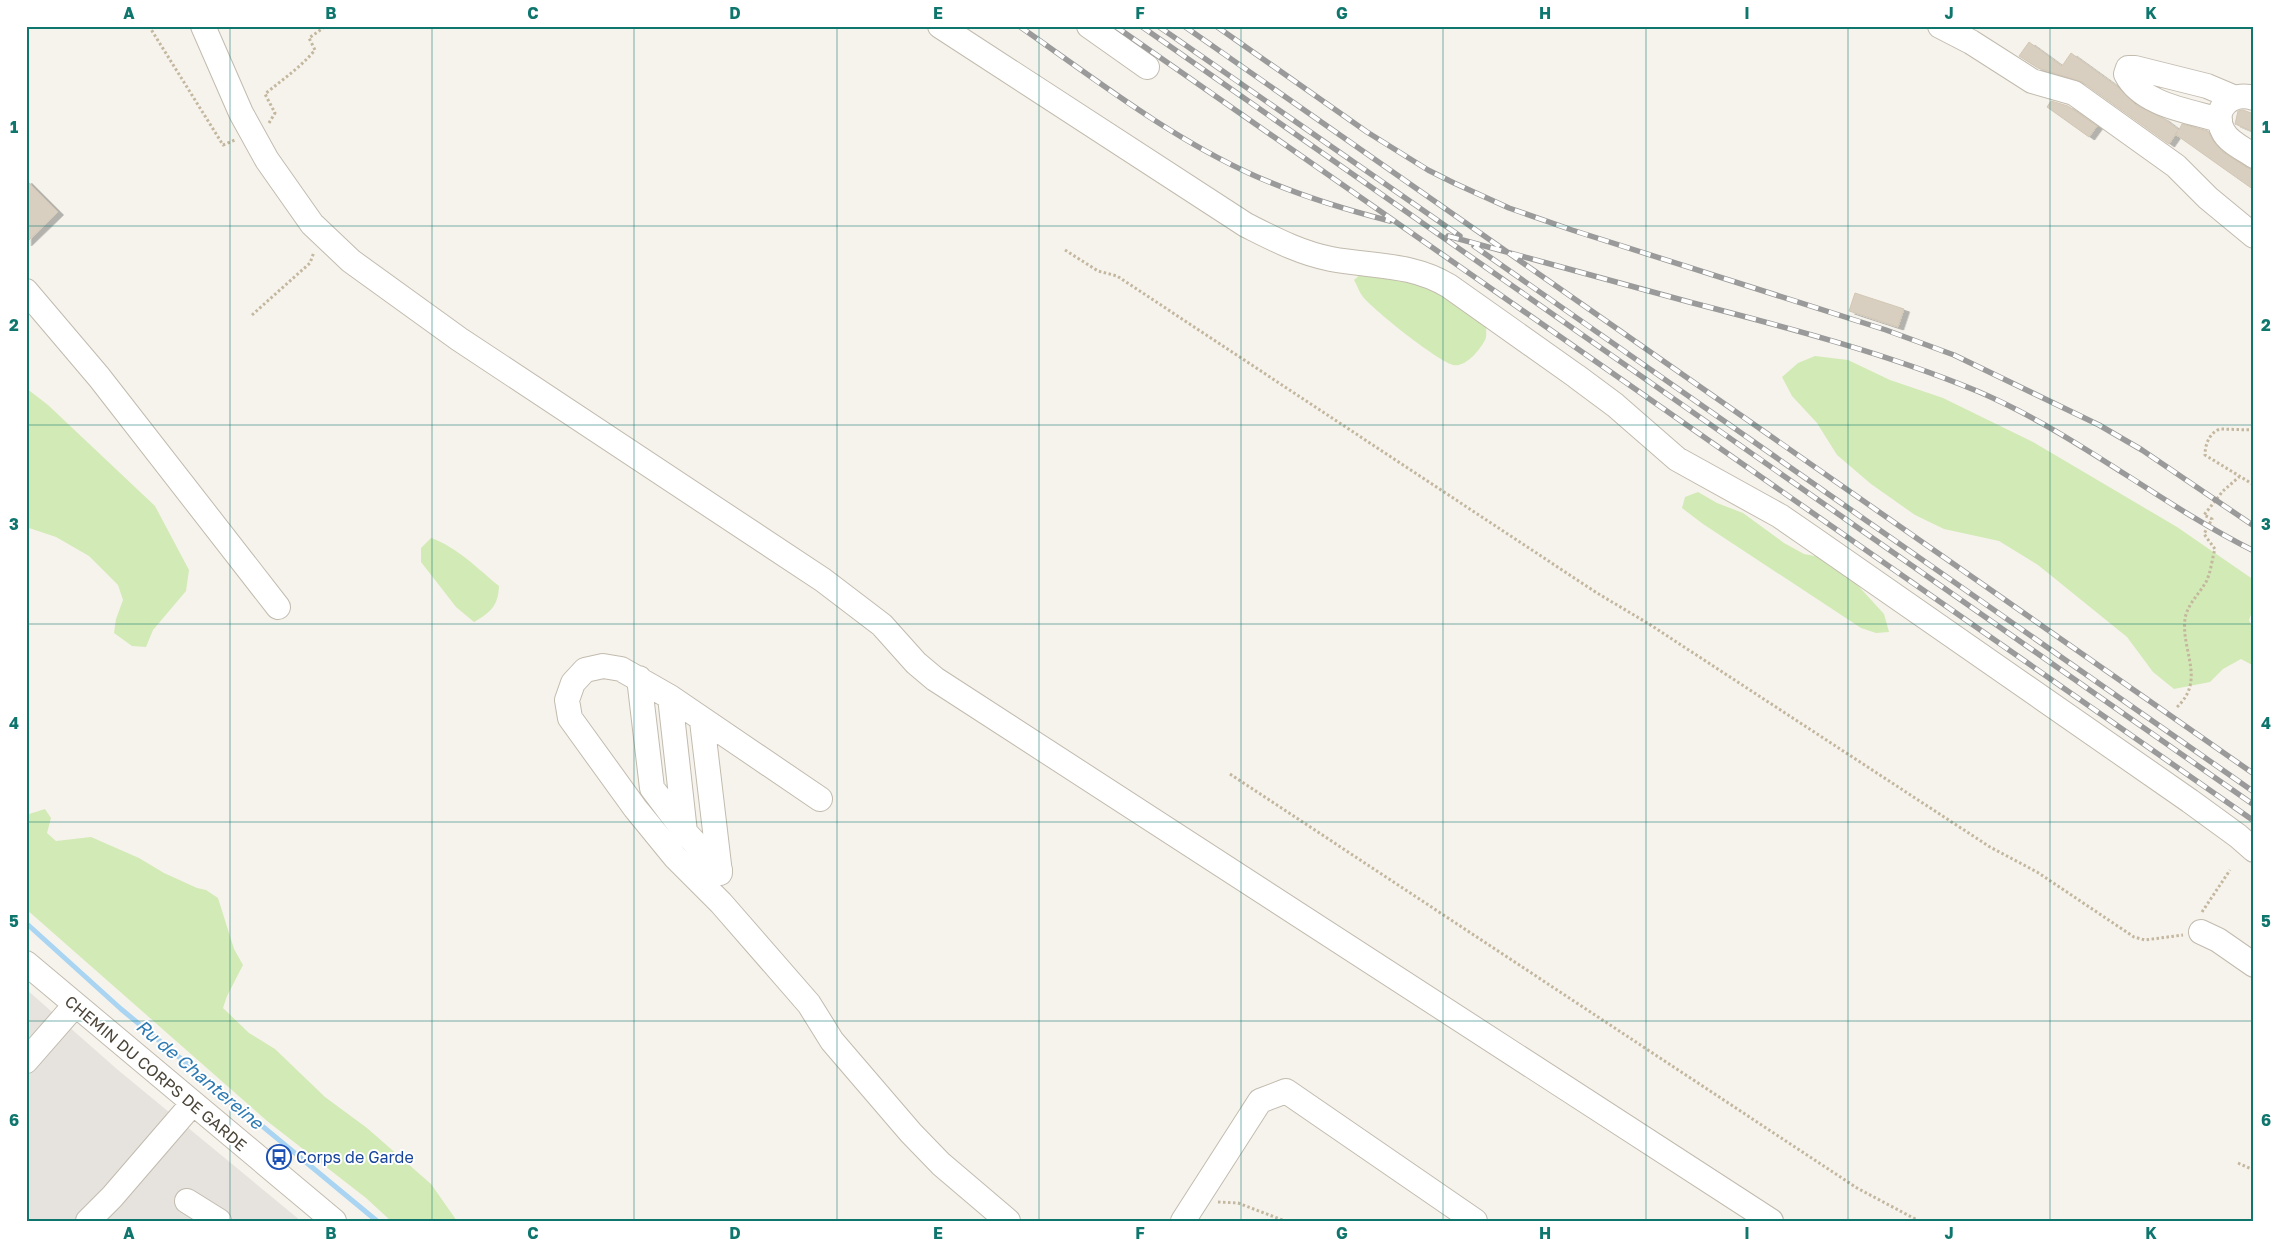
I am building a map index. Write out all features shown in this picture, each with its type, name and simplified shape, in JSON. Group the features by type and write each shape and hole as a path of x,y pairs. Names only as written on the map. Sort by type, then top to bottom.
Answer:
{"street":[{"path":"203,26 252,134 288,191 324,237 351,261 459,339 823,580 882,625 916,663 935,679 1771,1221"},
{"path":"940,26 1246,225 1280,243 1330,258 1416,270 1433,276 1449,286 1576,376 1614,405 1677,459 1780,516 2190,800 2254,850"},
{"path":"1089,26 1147,67"},
{"path":"1940,26 1971,42 2032,81 2074,93 2176,166 2208,198 2254,236"},
{"path":"2220,120 2172,107 2132,86 2126,74 2128,68 2135,68 2207,86 2243,98"},
{"path":"2243,98 2224,106 2220,120 2223,131 2230,139 2254,156"},
{"path":"26,291 100,377 278,606"},
{"path":"820,799 639,678 621,670 603,666 585,670 574,683 567,700 570,718 635,808 675,857 721,903 809,1004 832,1041 911,1133 941,1164 1008,1221"},
{"path":"639,678 652,788 685,832 720,870"},
{"path":"670,697 685,832"},
{"path":"702,721 720,870 721,903"},
{"path":"2201,932 2218,940 2254,965"},
{"name":"CHEMIN DU CORPS DE GARDE","path":"26,963 334,1221"},
{"path":"26,1061 75,1005"},
{"path":"1187,1214 1260,1101 1286,1091 1475,1221"},
{"path":"88,1221 112,1197 193,1103"},
{"path":"188,1201 219,1221"}],"path":[{"path":"149,26 223,145"},
{"path":"252,134 271,122 274,117 275,113 265,94 286,79 309,57 315,50 309,38 326,26"},
{"path":"252,315 310,263 324,237"},
{"path":"1065,250 1098,271 1117,276 1597,593 1649,624 1990,847 2037,872 2134,937 2145,940 2201,932 2205,920 2200,915 2230,870"},
{"path":"2254,430 2214,431 2205,447 2205,455 2239,477 2254,484"},
{"path":"2177,707 2186,699 2192,675 2185,632 2185,618 2207,580 2215,548 2204,534 2212,519 2204,515 2223,491 2239,477"},
{"path":"1230,774 1857,1188 1919,1221"},
{"path":"2238,1163 2254,1170"},
{"path":"1187,1214 1214,1202 1238,1203 1285,1221"}],"shaded area":[{"path":"26,989 118,1070 301,1221 26,1221"}],"green space":[{"path":"1413,270 1486,325 1486,337 1483,344 1472,357 1462,364 1453,365 1444,361 1406,334 1363,297 1354,280 1363,272"},
{"path":"1815,356 1848,360 1890,380 1943,398 2033,442 2177,527 2254,580 2254,606 2249,620 2254,632 2254,666 2241,659 2223,669 2210,682 2174,689 2153,672 2127,637 2038,565 1999,541 1944,529 1915,515 1871,484 1837,455 1817,423 1792,396 1782,377 1798,363"},
{"path":"26,388 48,405 155,506 189,570 186,591 153,630 146,647 132,646 114,633 116,619 123,600 118,585 89,556 56,537 26,527"},
{"path":"1698,492 1717,503 1743,513 1784,543 1804,554 1825,558 1841,567 1884,614 1889,632 1876,633 1861,628 1703,524 1682,508 1685,497"},
{"path":"431,538 450,547 499,586 495,604 485,615 474,622 456,607 421,562 421,548"},
{"path":"45,809 51,818 47,833 56,841 91,837 139,858 164,873 197,888 206,890 218,898 234,949 243,965 223,1008 249,1033 275,1049 325,1097 367,1128 431,1184 457,1221 391,1221 366,1198 267,1121 26,909 26,815"}],"building":[{"path":"2029,42 2062,66 2071,53 2118,87 2136,105 2163,118 2179,130 2182,124 2208,131 2214,142 2223,152 2254,170 2254,190 2176,134 2169,144 2082,82 2038,68 2019,56"},
{"path":"2051,101 2068,106 2097,126 2089,137 2047,107"},
{"path":"2243,110 2254,114 2254,132 2235,124 2238,111"},
{"path":"26,180 58,212 26,243"},
{"path":"1855,293 1904,309 1898,327 1849,311"}],"waterway":[{"name":"Ru de Chantereine","path":"26,923 121,1009 377,1221"}],"railway":[{"path":"1019,26 1133,106 1222,160 1253,175 1304,195 1390,221"},
{"path":"1115,26 2254,821"},
{"path":"1141,26 2254,805"},
{"path":"1158,26 1460,236"},
{"path":"1184,26 2254,774"},
{"path":"1216,26 1367,132 1428,170 1454,183 1509,208 1572,230 1886,330 1954,355 2099,425 2142,450 2254,526"},
{"path":"1448,236 1801,332 1872,353 1942,377 1977,391 2049,427 2184,512 2254,551"},
{"path":"1474,246 2254,792"}],"place":[{"name":"Corps de Garde","path":"279,1157"}]}
